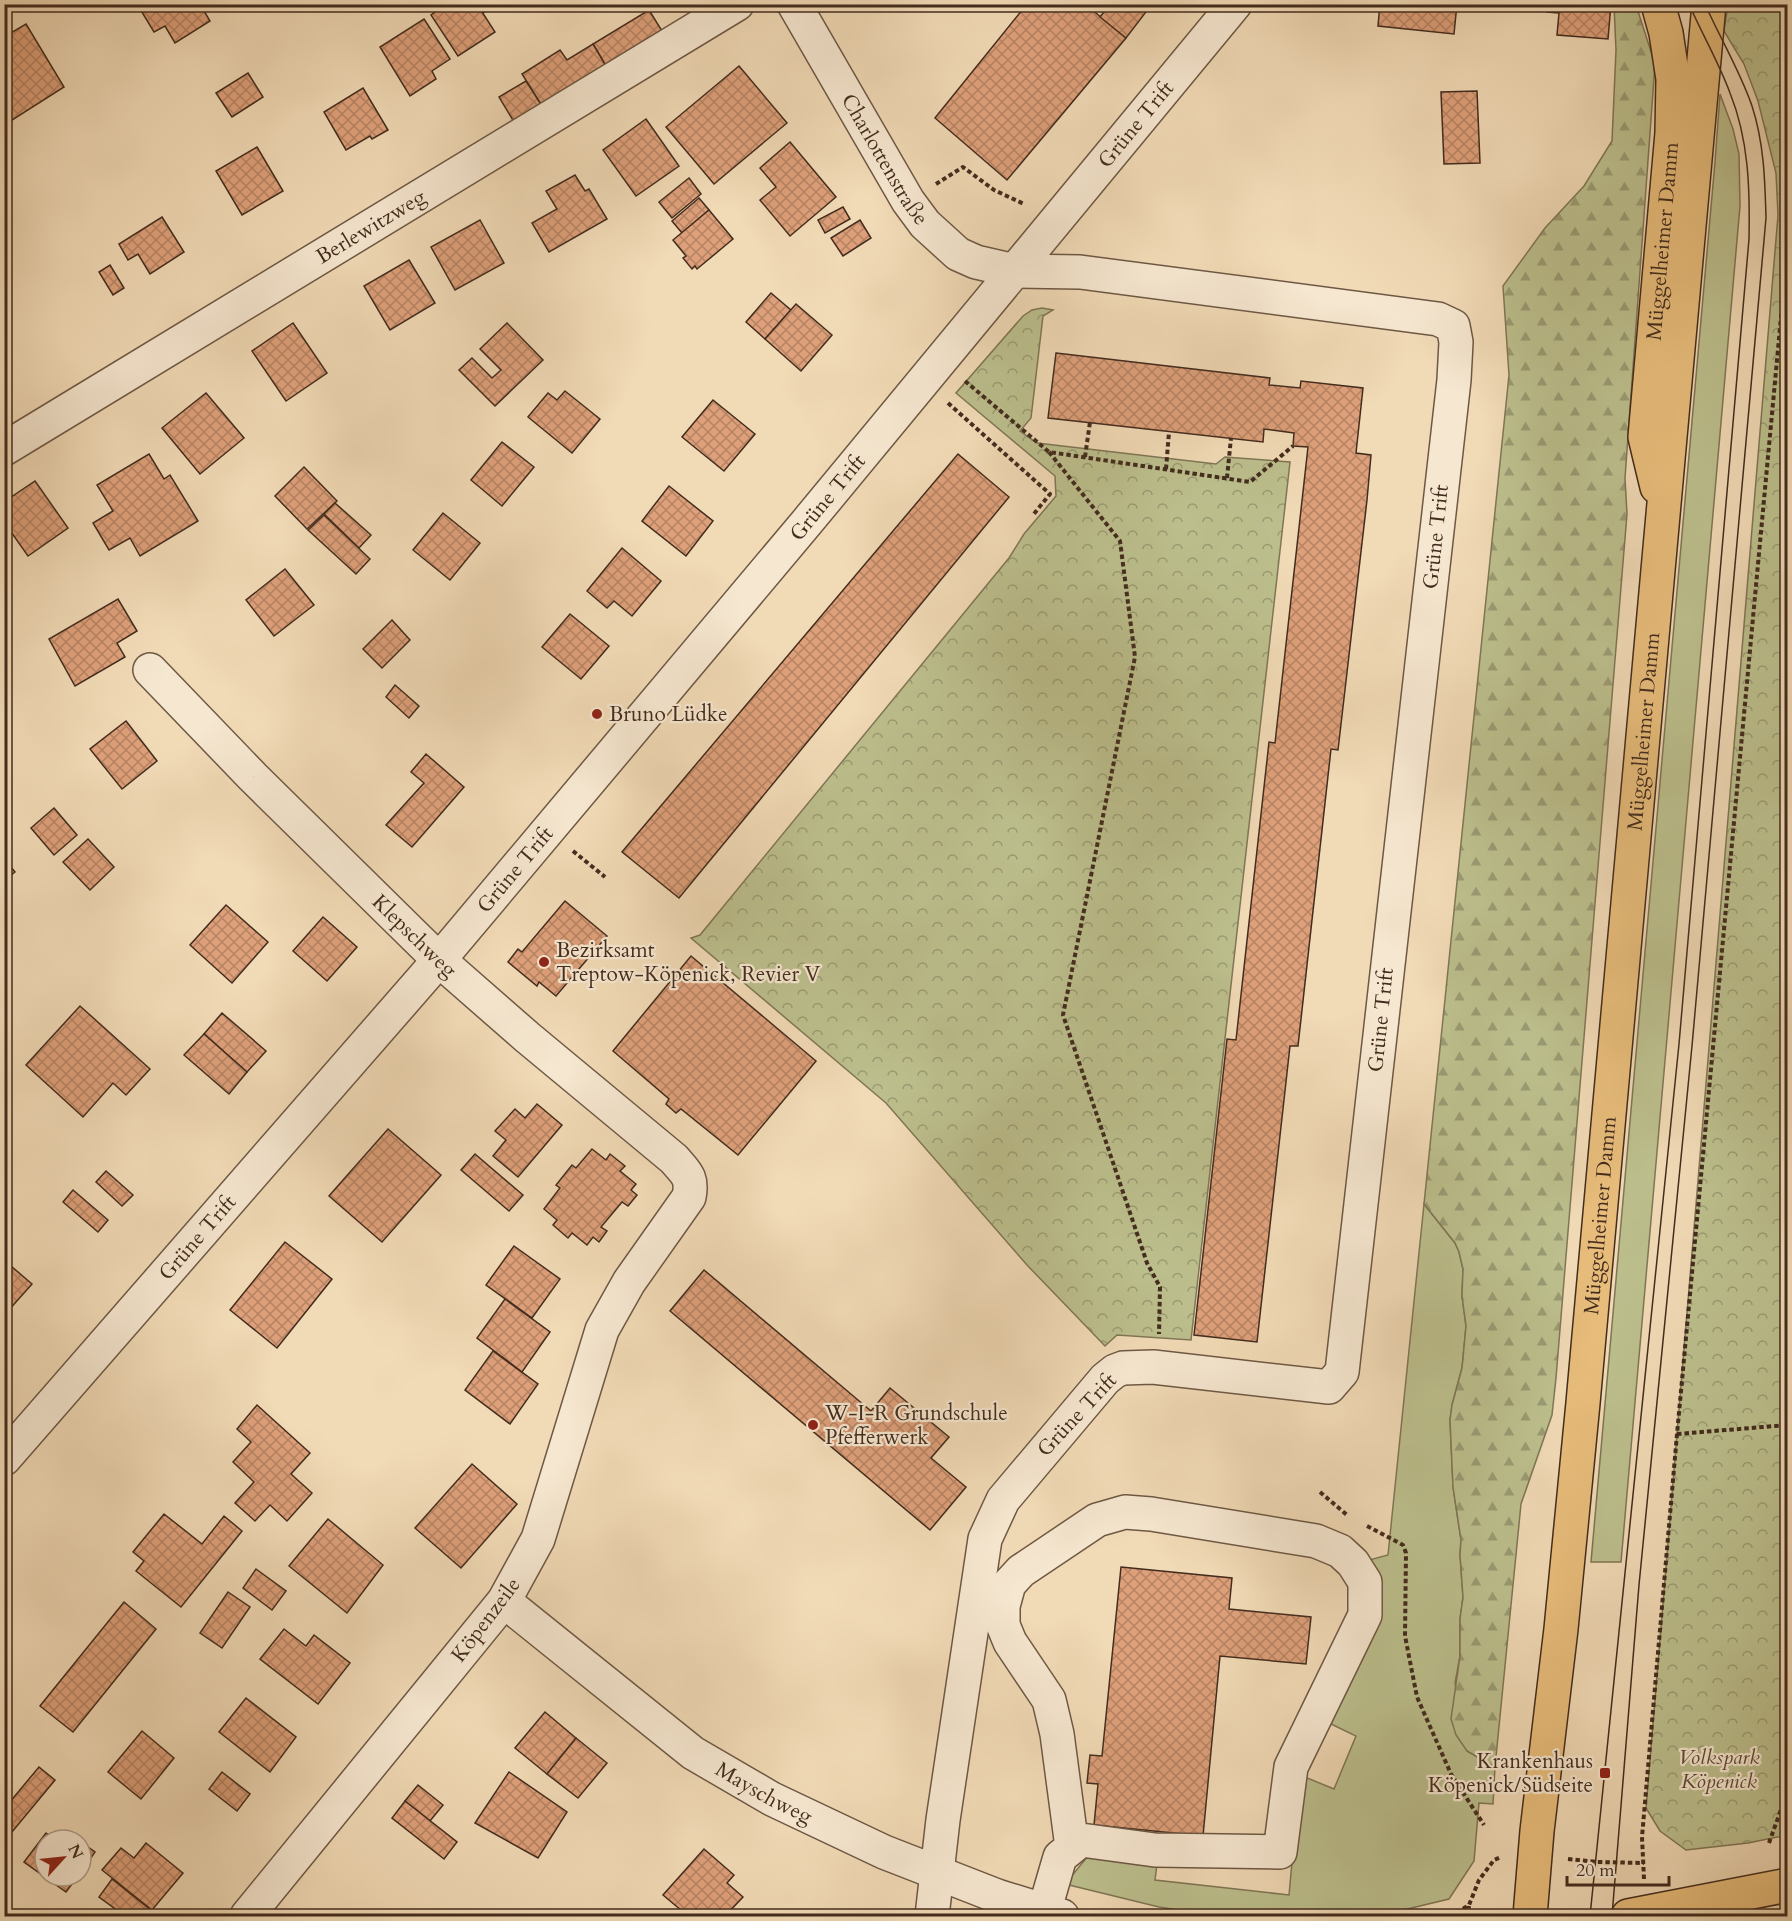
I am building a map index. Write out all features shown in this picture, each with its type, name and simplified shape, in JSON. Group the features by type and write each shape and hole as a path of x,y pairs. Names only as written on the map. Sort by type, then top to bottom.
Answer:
{"main road":[{"name":"Müggelheimer Damm","path":"1658,4 1666,33 1673,79 1672,133 1645,437 1664,515"},
{"name":"Müggelheimer Damm","path":"1530,1917 1537,1831 1561,1629 1583,1403 1709,4"},
{"path":"1636,1915 1788,1885"}],"street":[{"name":"Berlewitzweg","path":"4,449 737,4"},
{"name":"Charlottenstraße","path":"794,4 908,201 925,224 958,254 976,262 1015,271"},
{"name":"Grüne Trift","path":"9,1443 439,960 819,508 1235,4"},
{"name":"Grüne Trift","path":"937,1874 985,1539 1003,1500 1010,1491 1105,1379 1123,1368 1153,1367 1329,1387 1342,1372 1456,358 1453,326 1438,320 1086,272 1015,271"},
{"name":"Klepschweg","path":"150,670 253,777 439,960 527,1037 674,1159 692,1184"},
{"name":"Köpenzeile","path":"247,1917 504,1601 538,1539 602,1330 629,1282 689,1197 692,1184"},
{"path":"1053,1914 1060,1857 1081,1840 1155,1850 1280,1852 1291,1767 1365,1615 1365,1582 1353,1563 1340,1551 1316,1541 1151,1514 1125,1512 1097,1520 1021,1571 1009,1584 1003,1606 1003,1625 1010,1642 1049,1700 1057,1734 1072,1847"},
{"name":"Mayschweg","path":"504,1601 655,1723 710,1763 772,1799 884,1852 937,1874 1053,1914"},
{"path":"932,1917 937,1874"}],"path":[{"path":"908,201 963,167 994,190 1024,204"},
{"path":"1636,1915 1644,1863 1642,1837 1677,1434 1788,242"},
{"path":"923,380 1050,494 1033,515"},
{"path":"966,382 1049,452 1120,541 1135,657 1063,1015 1147,1263 1160,1287 1159,1337"},
{"path":"1085,457 1090,422"},
{"path":"1166,469 1169,432"},
{"path":"1227,478 1231,438"},
{"path":"1049,452 1250,482 1293,446"},
{"path":"548,831 605,877"},
{"path":"1677,1434 1788,1425"},
{"path":"1320,1492 1351,1518"},
{"path":"1361,1523 1403,1545 1406,1553 1405,1636 1417,1697 1451,1774 1484,1825"},
{"path":"1769,1843 1788,1790"},
{"path":"1468,1917 1469,1905 1479,1880"},
{"path":"1442,1917 1456,1913 1469,1905"}],"green space":[{"path":"1614,5 1636,5 1655,64 1625,478 1627,514 1556,1378 1552,1415 1521,1504 1495,1767 1467,1751 1456,1735 1451,1719 1460,1656 1460,1619 1463,1597 1461,1540 1453,1487 1450,1420 1462,1368 1466,1326 1462,1296 1463,1269 1459,1252 1455,1243 1424,1204 1509,375 1503,286 1545,228 1584,186 1612,141 1616,50"},
{"name":"Volkspark Köpenick","path":"1728,5 1788,5 1788,1835 1748,1843 1686,1850 1660,1831 1646,1808 1778,215 1776,173 1758,101 1744,64 1724,31"},
{"path":"1720,94 1733,129 1739,154 1740,206 1621,1562 1591,1562 1715,162"},
{"path":"1042,308 1053,310 1043,316 1031,418 1020,431 1037,443 1216,464 1225,457 1290,462 1191,1340 1117,1335 1105,1346 1027,1265 886,1103 691,938 700,935 1009,558 1024,534 1056,496 1055,476 956,393 1023,316 1032,310"},
{"path":"1424,1204 1455,1243 1463,1269 1462,1296 1466,1326 1462,1368 1450,1420 1453,1487 1461,1540 1463,1597 1460,1619 1460,1656 1455,1683 1467,1751 1495,1767 1493,1804 1479,1803 1474,1861 1449,1899 1378,1916 1281,1914 1216,1916 1159,1907 1065,1884 1088,1856 1157,1864 1155,1880 1289,1895 1300,1775 1334,1789 1356,1736 1327,1722 1358,1563 1388,1555"}],"building":[{"path":"137,4 200,4 210,21 175,43 165,26 154,32"},
{"path":"446,4 477,4 495,32 458,56 431,15"},
{"path":"477,4 496,4 483,13"},
{"path":"1027,4 1085,4 1126,38 1007,180 935,118"},
{"path":"1110,4 1152,4 1126,38 1100,17"},
{"path":"1380,4 1457,4 1454,34 1378,26"},
{"path":"1548,4 1611,4 1608,39 1557,35 1559,13 1547,12"},
{"path":"649,10 662,31 606,66 593,44"},
{"path":"424,19 450,59 432,71 436,79 410,96 380,47"},
{"path":"26,24 64,87 6,124 4,37"},
{"path":"593,44 606,66 542,106 522,74 560,50 567,60"},
{"path":"739,66 787,123 714,184 666,127"},
{"path":"248,73 263,97 232,117 216,93"},
{"path":"526,81 542,106 514,122 499,97"},
{"path":"363,88 388,130 372,139 370,136 346,150 324,112"},
{"path":"1477,91 1480,163 1444,164 1441,92"},
{"path":"646,119 679,166 636,196 603,150"},
{"path":"790,142 836,197 790,236 760,200 776,187 760,168"},
{"path":"257,147 283,191 242,215 216,171"},
{"path":"575,175 585,191 589,189 607,219 549,252 532,223 557,209 546,191"},
{"path":"689,178 701,194 672,218 659,202"},
{"path":"699,198 709,210 682,233 672,221"},
{"path":"843,207 850,219 825,233 818,220"},
{"path":"709,210 733,239 697,269 695,266 692,269 683,258 686,256 673,240"},
{"path":"162,217 184,252 150,274 138,254 128,260 119,244"},
{"path":"480,220 504,263 455,290 431,247"},
{"path":"860,220 871,238 843,256 831,238"},
{"path":"409,260 435,303 390,330 364,286"},
{"path":"110,265 124,288 113,295 99,272"},
{"path":"771,293 791,310 765,339 746,322"},
{"path":"796,304 832,335 801,371 765,339"},
{"path":"293,323 327,373 286,401 252,351"},
{"path":"507,323 543,360 495,406 459,370 472,358 492,378 501,370 480,349"},
{"path":"1056,353 1270,378 1269,385 1300,388 1301,381 1363,388 1356,453 1371,455 1367,500 1338,750 1331,749 1298,1046 1290,1046 1257,1342 1194,1335 1227,1039 1236,1040 1269,742 1275,743 1308,447 1293,446 1294,433 1264,429 1263,442 1048,418"},
{"path":"565,391 600,419 572,453 528,417 548,393 557,400"},
{"path":"206,393 244,438 200,474 162,428"},
{"path":"713,400 755,434 724,471 682,437"},
{"path":"502,442 534,467 502,506 471,480"},
{"path":"149,454 164,479 170,475 198,521 140,556 130,538 109,550 93,523 113,511 97,485"},
{"path":"958,454 1009,497 679,898 622,852"},
{"path":"304,467 337,501 307,529 275,496"},
{"path":"35,481 68,528 28,556 4,522 4,502"},
{"path":"669,486 713,521 686,556 642,521"},
{"path":"335,503 371,535 359,548 324,514"},
{"path":"443,513 480,543 450,580 413,550"},
{"path":"324,515 370,559 356,574 308,530"},
{"path":"622,548 661,581 632,616 614,601 607,608 587,591"},
{"path":"285,569 314,605 274,636 246,600"},
{"path":"118,599 137,631 117,643 125,657 75,686 49,639"},
{"path":"570,614 609,646 581,679 542,647"},
{"path":"392,620 410,640 382,668 363,649"},
{"path":"395,685 419,706 409,718 386,697"},
{"path":"126,721 157,761 122,789 90,749"},
{"path":"426,754 464,787 412,847 386,825 424,783 411,772"},
{"path":"54,808 77,835 54,855 31,828"},
{"path":"88,839 114,867 90,890 63,862"},
{"path":"4,859 15,872 4,881"},
{"path":"565,901 607,936 556,996 539,982 537,986 508,962 518,949 522,952"},
{"path":"226,905 268,942 232,983 190,945"},
{"path":"323,917 357,947 327,981 293,951"},
{"path":"691,956 816,1061 738,1155 681,1109 676,1113 666,1104 669,1099 613,1051"},
{"path":"80,1006 150,1069 126,1095 113,1083 83,1117 26,1065"},
{"path":"222,1013 266,1051 247,1072 204,1034"},
{"path":"204,1034 247,1072 229,1094 184,1055"},
{"path":"537,1104 562,1125 518,1177 493,1156 506,1140 495,1131 515,1109 525,1118"},
{"path":"388,1129 441,1175 382,1242 329,1196"},
{"path":"592,1149 606,1160 610,1154 625,1166 620,1171 636,1184 631,1190 637,1195 628,1206 622,1202 601,1227 607,1231 599,1242 593,1237 587,1245 572,1233 568,1238 553,1225 557,1220 544,1209 560,1188 556,1185 572,1165 576,1168"},
{"path":"475,1154 523,1195 509,1211 461,1170"},
{"path":"106,1171 133,1195 122,1206 96,1182"},
{"path":"73,1190 108,1220 98,1232 63,1202"},
{"path":"285,1242 332,1279 277,1348 230,1310"},
{"path":"514,1246 560,1279 532,1318 486,1285"},
{"path":"4,1260 32,1284 7,1312 4,1310"},
{"path":"704,1270 871,1411 890,1388 949,1437 931,1458 966,1487 930,1530 670,1311"},
{"path":"505,1299 550,1332 522,1372 477,1338"},
{"path":"493,1351 538,1384 510,1424 465,1390"},
{"path":"257,1405 310,1453 291,1474 312,1493 287,1521 270,1505 255,1521 235,1503 254,1482 233,1462 251,1442 237,1429"},
{"path":"472,1464 517,1504 461,1568 415,1528"},
{"path":"164,1514 202,1544 224,1516 242,1531 181,1607 136,1571 144,1561 133,1552"},
{"path":"328,1519 383,1565 347,1613 289,1566"},
{"path":"1121,1567 1232,1578 1229,1609 1311,1617 1306,1664 1220,1656 1203,1836 1094,1825 1098,1784 1087,1783 1090,1755 1102,1756"},
{"path":"256,1569 286,1591 272,1610 243,1588"},
{"path":"228,1592 250,1607 222,1648 200,1633"},
{"path":"124,1602 156,1629 73,1732 40,1706"},
{"path":"284,1629 306,1646 314,1635 350,1663 318,1704 260,1659"},
{"path":"246,1698 296,1737 270,1772 219,1732"},
{"path":"545,1712 576,1738 547,1774 515,1748"},
{"path":"142,1731 174,1758 141,1799 108,1772"},
{"path":"576,1738 607,1763 578,1798 547,1774"},
{"path":"39,1767 55,1780 12,1832 4,1825 4,1799 9,1803"},
{"path":"222,1772 250,1794 237,1811 209,1789"},
{"path":"509,1772 567,1812 538,1858 475,1823"},
{"path":"418,1785 443,1805 430,1821 405,1801"},
{"path":"405,1801 457,1842 444,1859 392,1818"},
{"path":"146,1843 183,1873 152,1910 102,1870 121,1848 134,1858"},
{"path":"704,1849 734,1875 727,1883 743,1897 725,1916 688,1916 663,1895"},
{"path":"33,1850 33,1868 24,1862"},
{"path":"112,1879 152,1911 148,1916 125,1916 99,1897"}],"tram line":[{"path":"1590,1916 1679,1044 1749,239 1747,165 1741,129 1726,82 1689,4"},
{"path":"1612,1916 1639,1585 1692,1046 1766,218 1763,162 1756,120 1742,80 1705,4"}],"place":[{"name":"Bruno Lüdke","path":"597,714"},
{"name":"Bezirksamt Treptow-Köpenick, Revier V","path":"544,962"},
{"name":"W-I-R Grundschule Pfefferwerk","path":"813,1425"},
{"name":"Krankenhaus Köpenick/Südseite","path":"1605,1773"}]}
